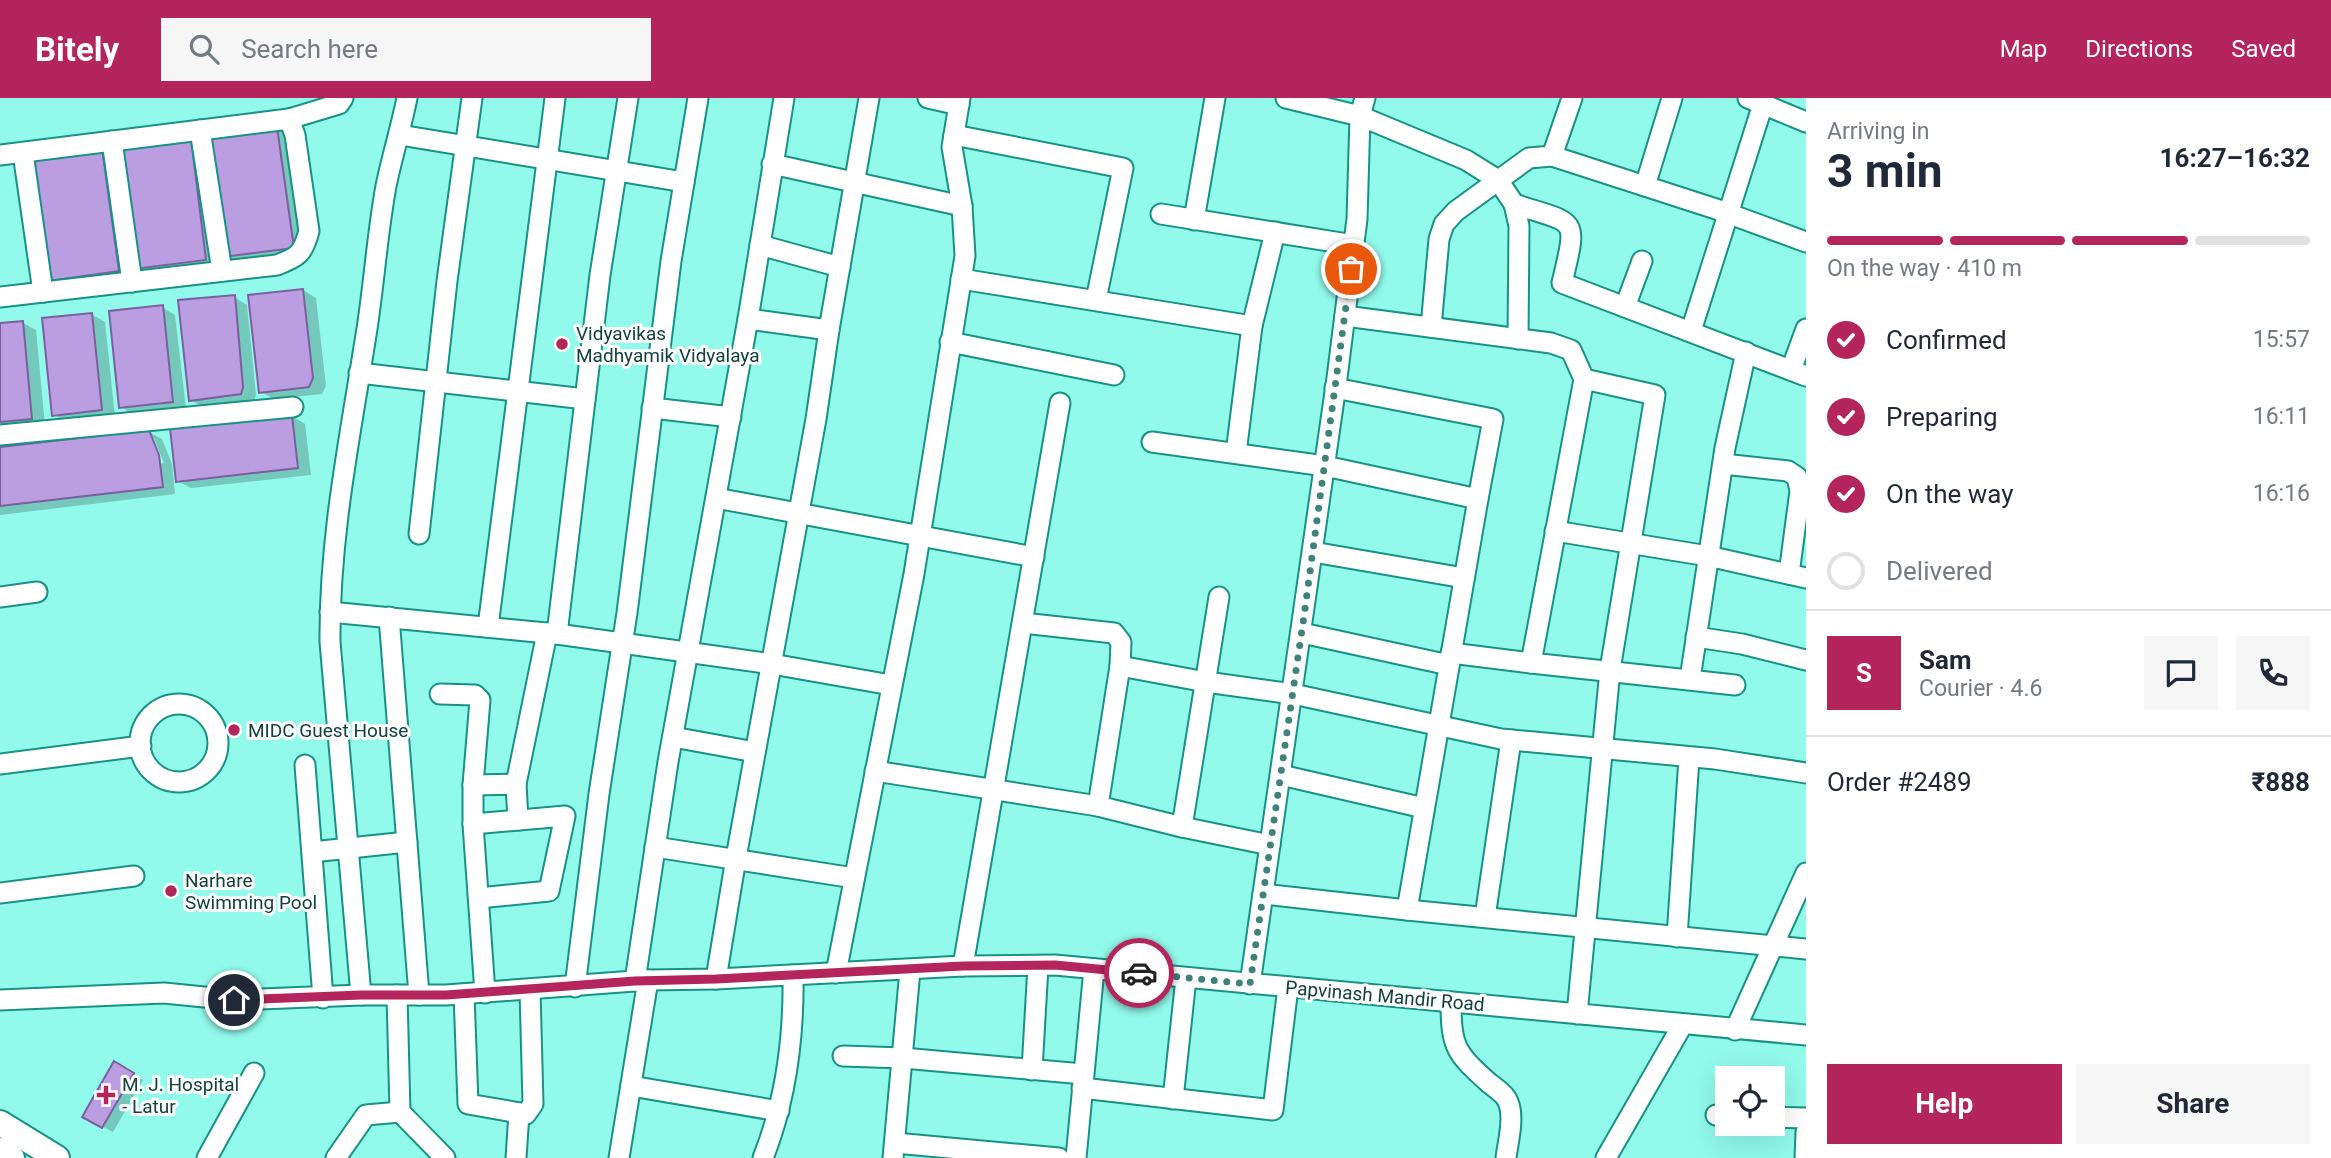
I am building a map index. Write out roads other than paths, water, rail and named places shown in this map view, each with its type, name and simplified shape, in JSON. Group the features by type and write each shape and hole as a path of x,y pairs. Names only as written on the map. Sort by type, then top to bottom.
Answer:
{"main road":[{"path":"0,1123 57,1158"},
{"path":"0,1150 12,1158"}],"street":[{"path":"0,155 289,118 339,104 343,98"},
{"path":"361,995 330,642 330,612 340,494 386,185 407,98"},
{"path":"419,534 472,98"},
{"path":"488,627 555,98"},
{"path":"518,820 516,784 552,633 600,275 628,98"},
{"path":"575,987 671,261 698,98"},
{"path":"619,1158 631,1086 655,847 784,98"},
{"path":"716,979 869,98"},
{"path":"836,974 920,536 965,256 962,206 952,148 959,102 928,98"},
{"path":"1194,220 1215,98"},
{"path":"1286,98 1363,107 1466,160 1498,180 1514,204 1520,243 1518,339"},
{"path":"1552,156 1572,98"},
{"path":"1645,186 1672,98"},
{"path":"1690,331 1730,215 1755,101 1806,122"},
{"path":"1250,984 1345,317 1357,219 1363,107"},
{"path":"0,297 277,265 297,257 305,245 309,230 295,135 289,118"},
{"path":"200,130 222,271"},
{"path":"400,135 684,182"},
{"path":"954,135 1123,168 1096,300"},
{"path":"113,141 132,282"},
{"path":"23,153 43,292"},
{"path":"1431,327 1439,239 1444,224 1456,211 1528,158 1552,156 1806,242"},
{"path":"772,164 962,206"},
{"path":"1514,204 1566,220 1571,228 1571,243 1562,283 1798,373 1806,328"},
{"path":"1161,215 1354,245"},
{"path":"1236,453 1252,326 1275,232"},
{"path":"760,245 840,267"},
{"path":"1625,307 1642,261"},
{"path":"961,279 1252,326"},
{"path":"1345,317 1551,343 1571,351 1584,379 1531,663"},
{"path":"748,319 829,330"},
{"path":"950,342 1114,374"},
{"path":"1690,679 1723,464 1746,352"},
{"path":"359,373 585,399"},
{"path":"1577,1014 1610,670 1655,395 1584,379"},
{"path":"1335,388 1493,418 1407,910"},
{"path":"963,966 1060,403"},
{"path":"0,435 293,407"},
{"path":"652,408 731,417"},
{"path":"1152,442 1325,466 1478,499"},
{"path":"1555,531 1708,556 1797,576 1800,491 1797,477 1788,471 1723,464"},
{"path":"716,498 1034,557"},
{"path":"1313,552 1464,578"},
{"path":"0,597 37,592"},
{"path":"1182,827 1219,597"},
{"path":"330,612 552,633 772,664 891,685"},
{"path":"388,617 419,995"},
{"path":"1023,623 1114,634 1121,642 1120,666 1098,806"},
{"path":"1302,633 1450,659 1610,670 1735,685"},
{"path":"1696,637 1742,644 1806,660"},
{"path":"1120,666 1293,694 1511,740 1689,758 1715,758 1806,773"},
{"path":"440,694 475,695 480,699 473,785 473,824 485,993"},
{"path":"171,705 190,705 206,714 218,739 218,748 211,766 197,778 188,781 169,780 153,771 147,764 141,746 141,737 148,720 154,713 171,705"},
{"path":"673,737 755,752"},
{"path":"1485,917 1511,740"},
{"path":"0,764 141,746"},
{"path":"1677,937 1689,758"},
{"path":"305,765 323,998"},
{"path":"875,771 1098,806 1270,845"},
{"path":"1281,775 1424,808"},
{"path":"473,785 516,784"},
{"path":"473,824 565,816 549,891 478,898"},
{"path":"312,852 407,842"},
{"path":"655,847 854,877"},
{"path":"1735,1030 1806,873"},
{"path":"0,893 134,876"},
{"path":"1263,894 1806,949"},
{"name":"Papvinash Mandir Road","path":"0,1000 164,993 234,1000 464,994 642,981 963,966 1038,966 1806,1035"},
{"path":"1032,1070 1038,966"},
{"path":"1076,1158 1094,969"},
{"path":"910,970 894,1151 1059,1158"},
{"path":"763,1158 784,1095 794,1001 793,975"},
{"path":"1173,1099 1186,978"},
{"path":"843,1056 903,1058 1032,1070 1173,1099 1273,1110 1288,987"},
{"path":"464,994 468,1104 526,1114 533,1104 530,990"},
{"path":"397,995 400,1112 445,1158"},
{"path":"1451,1002 1451,1031 1455,1046 1463,1059 1506,1098 1510,1114 1506,1158"},
{"path":"1606,1158 1683,1024"},
{"path":"207,1158 254,1073"},
{"path":"631,1086 779,1111"},
{"path":"336,1158 366,1115 400,1112"},
{"path":"516,1158 519,1113"},
{"path":"1785,1117 1806,1118"},
{"path":"1805,1158 1806,1132"}],"place":[{"name":"Vidyavikas Madhyamik Vidyalaya","path":"562,344"},
{"name":"MIDC Guest House","path":"234,730"},
{"name":"Narhare Swimming Pool","path":"171,891"},
{"name":"M. J. Hospital - Latur","path":"106,1095"}]}
